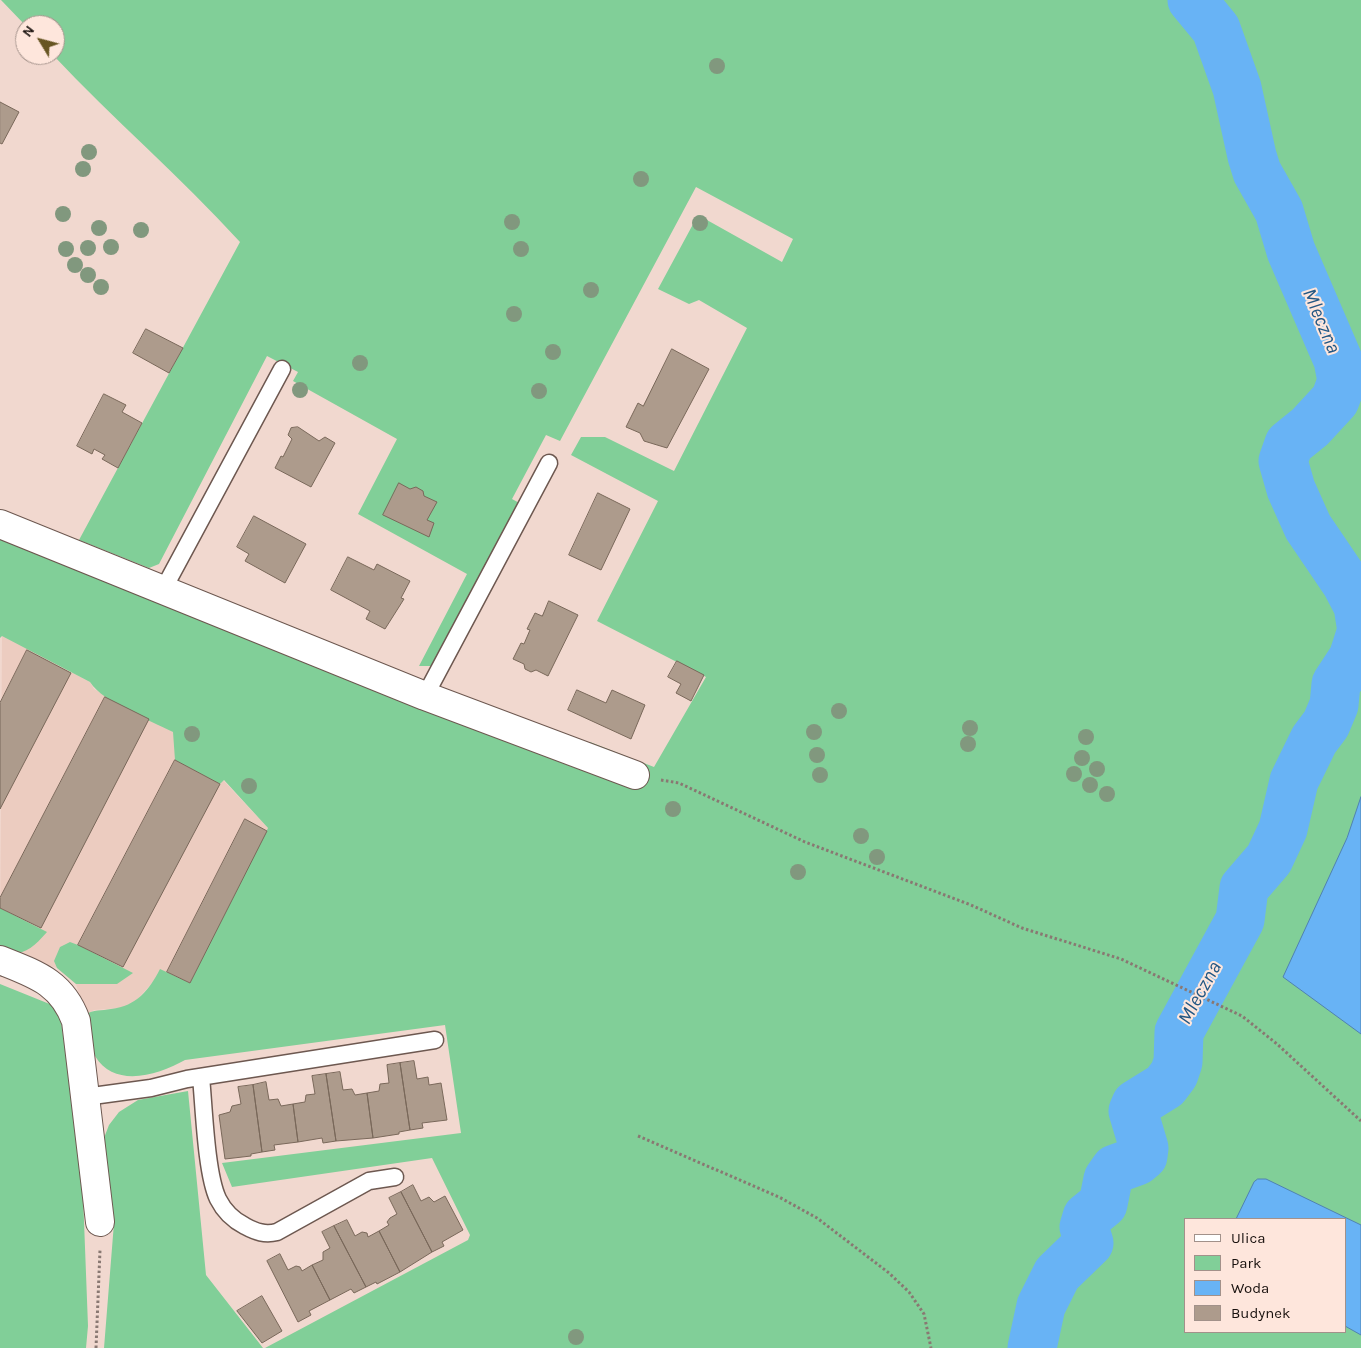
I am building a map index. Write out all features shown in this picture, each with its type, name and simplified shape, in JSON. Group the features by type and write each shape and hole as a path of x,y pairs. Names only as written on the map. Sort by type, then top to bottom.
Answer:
{"street":[{"path":"0,524 425,696 635,775"},
{"path":"0,960 42,977 56,988 71,1006 76,1021 100,1222"}],"lane":[{"path":"163,590 282,369"},
{"path":"425,696 549,463"},
{"path":"85,1097 151,1088 200,1077 435,1040"},
{"path":"200,1077 213,1186 224,1210 235,1221 245,1227 268,1234 277,1232 369,1181 395,1177"}],"path":[{"path":"635,775 679,783 805,842 971,905 1022,928 1120,959 1194,993 1242,1016 1277,1044 1361,1121"},
{"path":"638,1136 779,1197 818,1218 889,1273 909,1292 924,1314 931,1348"},
{"path":"96,1348 100,1222"}],"shaded area":[{"path":"2,635 90,682 94,689 173,732 223,780 268,828 190,983 167,972 153,982 135,1002 121,1008 94,1010 85,1015 76,984 57,968 0,952"}],"green space":[{"path":"1,0 1361,0 1361,1348 265,1348 468,1240 470,1235 432,1158 232,1187 222,1163 461,1133 445,1025 185,1060 150,1074 137,1076 125,1076 114,1073 104,1066 93,1051 85,1015 95,1011 120,1007 135,1001 147,990 160,969 190,983 268,828 224,780 220,784 175,760 173,732 116,704 97,690 90,682 2,636 0,638 0,536 433,714 578,769 590,742 654,767 706,677 597,621 658,501 571,455 581,437 605,437 674,471 747,328 699,300 689,304 658,289 698,215 782,262 793,239 696,187 560,441 546,435 512,499 523,505 432,666 419,666 467,574 358,514 397,439 293,381 298,372 267,356 159,564 149,568 79,540 240,242 194,194 63,65 65,65 65,15 15,15"},
{"path":"0,908 47,932 26,950 15,953 0,952"},
{"path":"70,942 133,973 117,984 76,984 57,968 54,961 60,947"},
{"path":"0,984 57,1007 61,1021 82,1169 88,1326 86,1348 0,1348"},
{"path":"188,1091 206,1275 263,1348 104,1348 114,1223 104,1138 109,1125 119,1112 138,1100"}],"water":[{"path":"1361,797 1361,1034 1283,977 1347,838"},
{"path":"1258,1179 1266,1179 1361,1225 1361,1335 1346,1327 1346,1218 1236,1218 1254,1182"}],"building":[{"path":"0,102 19,112 2,144 0,143"},
{"path":"146,329 183,348 169,373 133,353"},
{"path":"672,349 709,369 667,448 644,441 640,433 626,427 638,403 643,406"},
{"path":"104,394 126,405 122,412 142,423 118,468 102,459 105,455 94,449 92,454 77,446"},
{"path":"298,427 319,441 325,437 335,443 311,487 275,468 292,439 288,435 291,428"},
{"path":"399,483 410,489 416,487 423,491 424,496 437,502 427,520 434,523 429,537 383,515"},
{"path":"598,493 630,509 601,570 569,555"},
{"path":"254,516 306,544 285,583 245,561 249,554 237,547"},
{"path":"348,557 374,570 377,564 410,581 401,598 404,599 385,629 366,619 370,611 331,590"},
{"path":"549,601 578,615 548,676 536,670 531,672 525,669 524,664 513,659 521,643 524,644 530,630 527,629 535,613 542,616"},
{"path":"27,650 71,673 0,809 0,703"},
{"path":"677,661 704,675 691,701 676,693 681,684 668,677"},
{"path":"577,690 606,703 612,690 645,705 631,739 568,710"},
{"path":"105,697 149,719 41,928 0,908 0,898"},
{"path":"175,760 220,784 123,967 78,945"},
{"path":"245,819 267,831 190,983 167,972"},
{"path":"414,1061 417,1079 428,1077 429,1085 441,1083 447,1120 422,1123 423,1128 410,1130 400,1063"},
{"path":"400,1063 410,1130 399,1132 399,1134 373,1138 367,1093 379,1091 380,1084 389,1083 387,1065"},
{"path":"340,1072 343,1090 352,1089 355,1095 367,1093 373,1138 336,1141 326,1074"},
{"path":"326,1074 336,1141 323,1143 322,1138 298,1142 293,1104 305,1102 306,1095 315,1094 312,1076"},
{"path":"266,1082 269,1100 278,1099 281,1106 293,1104 298,1142 274,1145 275,1150 262,1152 253,1085"},
{"path":"253,1085 262,1152 251,1154 251,1156 225,1159 219,1115 230,1112 232,1106 241,1104 238,1087"},
{"path":"413,1185 421,1201 429,1197 434,1202 445,1196 463,1230 442,1242 444,1246 432,1252 401,1192"},
{"path":"401,1192 432,1252 400,1272 379,1231 389,1225 387,1222 397,1214 389,1198"},
{"path":"347,1220 355,1236 362,1232 367,1233 368,1237 379,1231 400,1272 377,1284 376,1282 366,1287 334,1226"},
{"path":"334,1226 366,1287 354,1293 351,1289 330,1300 312,1265 323,1260 323,1252 330,1248 322,1232"},
{"path":"280,1254 288,1270 296,1266 300,1267 302,1271 312,1265 330,1300 309,1311 311,1315 298,1322 267,1261"},
{"path":"262,1296 282,1331 262,1343 237,1311"}],"waterway":[{"name":"Mleczna","path":"1192,0 1216,29 1237,88 1257,172 1279,211 1291,251 1338,360 1342,381 1335,400 1310,427 1289,444 1283,461 1291,489 1308,527 1346,583 1358,606 1361,625"},
{"name":"Mleczna","path":"1032,1348 1041,1306 1057,1274 1089,1243 1084,1227 1087,1217 1103,1204 1108,1179 1115,1169 1137,1161 1143,1156 1144,1148 1133,1111 1136,1104 1165,1086 1174,1074 1178,1062 1179,1032 1240,920 1244,888 1269,859 1283,829 1294,781 1314,740 1326,724 1334,705 1336,684 1353,658 1361,633"},
{"path":"1353,658 1361,670"}]}
